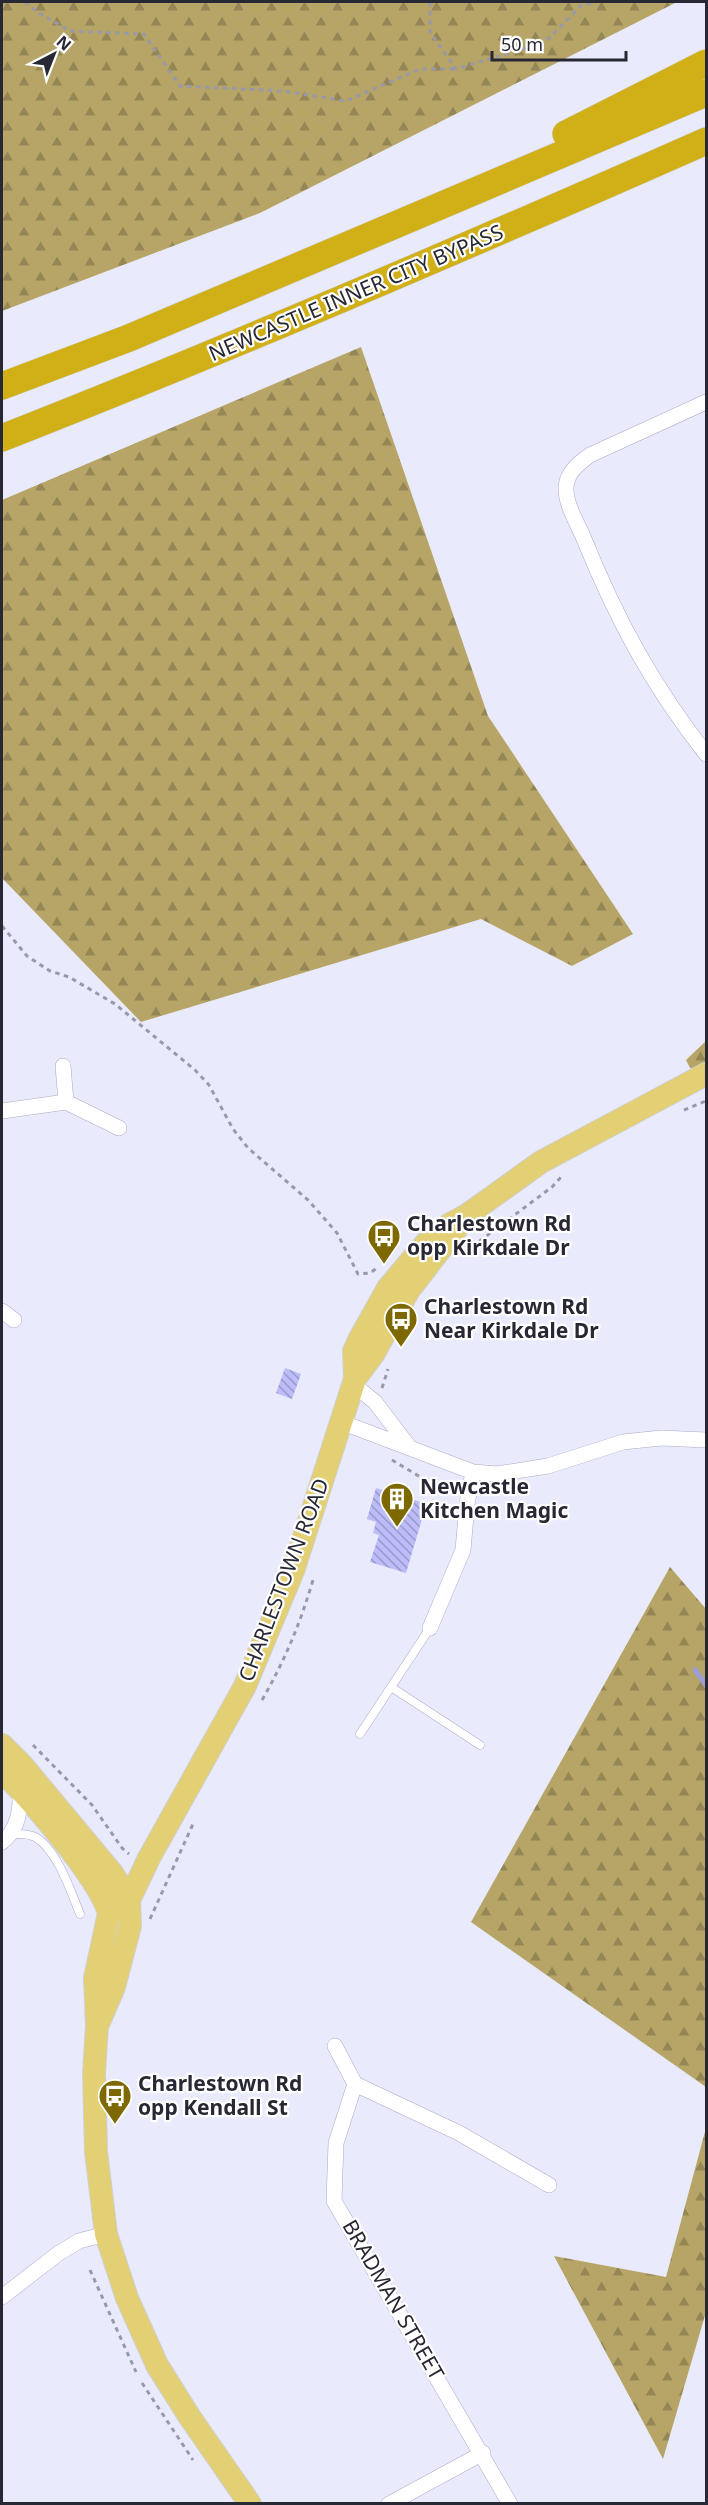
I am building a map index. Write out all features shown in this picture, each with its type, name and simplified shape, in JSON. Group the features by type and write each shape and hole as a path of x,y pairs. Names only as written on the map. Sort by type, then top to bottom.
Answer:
{"highway":[{"path":"310,262 706,63"},
{"path":"2,386 129,338 706,93"},
{"name":"NEWCASTLE INNER CITY BYPASS","path":"2,438 171,372 533,218 706,141"}],"main road":[{"name":"CHARLESTOWN ROAD","path":"97,2026 114,1987 130,1926 129,1900 164,1831 245,1686 293,1570 354,1381 354,1352 388,1288 426,1243 541,1162 706,1074"},
{"path":"2,1745 22,1765 112,1873 129,1900 108,1921 94,1883 2,1772"},
{"name":"CHARLESTOWN ROAD","path":"108,1921 95,1978 97,2026 94,2073 96,2151 106,2234 127,2298 157,2365 250,2504"}],"street":[{"path":"706,402 590,455 578,464 566,484 573,514 605,591 630,641 654,682 706,754"},
{"path":"63,1066 66,1102"},
{"path":"2,1111 66,1102 119,1128"},
{"path":"354,1381 375,1402 410,1448"},
{"path":"341,1422 473,1472 497,1474 522,1472 548,1466 623,1442 706,1437"},
{"path":"430,1628 463,1550 467,1504 473,1472"},
{"path":"7,1838 20,1812 20,1791"},
{"path":"335,2046 355,2084 459,2133 549,2185"},
{"name":"BRADMAN STREET","path":"355,2084 336,2143 334,2201 483,2453 510,2504"},
{"path":"2,2297 59,2253 79,2241 106,2234"},
{"path":"389,2504 483,2453"}],"lane":[{"path":"360,1734 430,1628"},
{"path":"391,1687 480,1745"},
{"path":"7,1838 25,1834 37,1838 50,1852 67,1880 80,1914"}],"path":[{"path":"25,2 37,12 70,31 144,34 180,86 283,91 346,100 420,69 456,69 545,42 581,6 594,2"},
{"path":"430,2 430,32 456,69"},
{"path":"578,2 581,6"},
{"path":"2,926 27,956 50,971 69,977 115,1004 195,1070 209,1085 233,1129 248,1148 308,1200 337,1233 358,1274 370,1273 382,1262"},
{"path":"461,1255 538,1198 561,1176"},
{"path":"382,1388 390,1360"},
{"path":"386,1455 404,1469 432,1484 454,1490"},
{"path":"30,1743 92,1805 122,1848 131,1856"},
{"path":"150,1920 165,1877"}],"green space":[{"path":"2,2 677,2 260,213 2,311"},
{"path":"361,347 488,716 633,934 572,966 481,919 141,1022 2,878 2,500"},
{"path":"706,1041 706,1062 696,1070 690,1068 686,1060"},
{"path":"670,1567 706,1609 706,2087 471,1922"},
{"path":"706,2128 706,2312 663,2459 554,2256 666,2277"}],"building":[{"path":"285,1368 301,1374 292,1399 276,1393"},
{"name":"Newcastle Kitchen Magic","path":"376,1488 421,1502 419,1507 425,1509 406,1573 370,1562 379,1535 373,1533 376,1522 367,1519"}],"waterway":[{"path":"695,1670 706,1685"}],"place":[{"name":"Charlestown Rd opp Kirkdale Dr","path":"384,1265"},
{"name":"Charlestown Rd Near Kirkdale Dr","path":"401,1348"},
{"name":"Newcastle Kitchen Magic","path":"397,1528"},
{"name":"Charlestown Rd opp Kendall St","path":"115,2125"}]}
